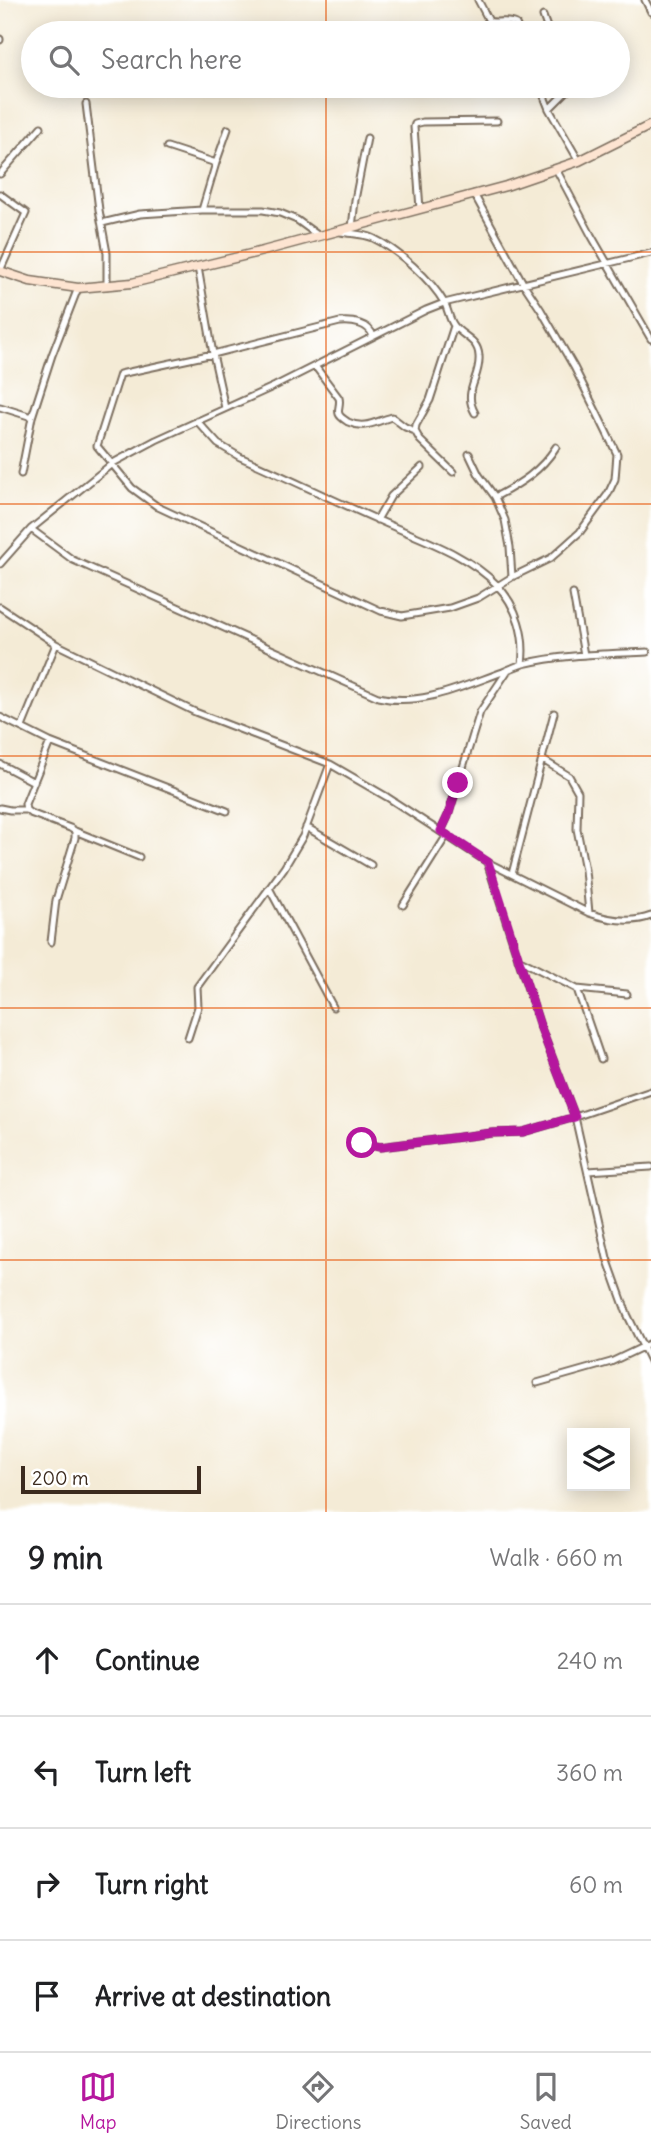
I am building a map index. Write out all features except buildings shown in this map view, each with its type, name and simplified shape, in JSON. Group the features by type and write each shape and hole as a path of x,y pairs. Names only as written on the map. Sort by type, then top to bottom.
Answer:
{"street":[{"path":"478,0 489,21"},
{"path":"645,0 651,12"},
{"path":"543,16 545,21"},
{"path":"545,98 579,162"},
{"path":"549,108 559,98"},
{"path":"86,104 107,253 107,286"},
{"path":"419,209 415,124 497,121"},
{"path":"0,194 26,213 0,271 30,281 78,288 107,286 132,283 338,232 474,194 579,162 651,125"},
{"path":"0,174 41,127"},
{"path":"202,210 228,130"},
{"path":"352,228 367,138"},
{"path":"167,147 216,163"},
{"path":"556,169 651,339"},
{"path":"373,336 369,328 360,324 341,322 120,374 97,446 132,488 158,507 381,611 402,616 450,608 478,598 551,558 580,532 608,494 615,479 617,454 574,367 523,283 474,194"},
{"path":"102,223 140,214 263,210 297,220 319,236"},
{"path":"368,223 372,238"},
{"path":"338,232 372,238 404,257 444,303 454,326 470,337 480,356 469,397 475,413"},
{"path":"0,564 32,529 113,463 373,336 444,303 651,253"},
{"path":"198,267 212,354 225,408"},
{"path":"21,474 32,417 78,288"},
{"path":"453,472 420,440 415,431 430,400 454,326"},
{"path":"315,366 339,398 341,404 338,411 347,421 357,425 369,425 392,417 415,431"},
{"path":"0,407 32,417"},
{"path":"197,421 218,444 240,457 457,556 481,571 507,598 518,621 523,638 522,664"},
{"path":"495,497 537,471 556,447"},
{"path":"469,454 479,475 495,497 505,520 512,577"},
{"path":"377,520 391,496 422,467"},
{"path":"32,529 73,560 378,697 412,700 434,695 522,664 584,655 647,652"},
{"path":"573,594 584,655"},
{"path":"0,607 56,644 195,712 330,764 488,862 589,913 628,921 651,916"},
{"path":"22,727 56,644"},
{"path":"441,831 480,712 508,670"},
{"path":"512,874 554,713"},
{"path":"0,717 50,743 227,811"},
{"path":"26,810 25,804 50,743"},
{"path":"543,760 569,776 578,792 577,829 585,870 589,913"},
{"path":"0,764 34,782"},
{"path":"187,1038 198,1007 197,987 284,868 306,827 330,764"},
{"path":"0,808 26,810 139,857"},
{"path":"306,827 372,865"},
{"path":"51,942 56,901 75,831"},
{"path":"403,905 447,835"},
{"path":"488,862 539,1023 575,1117 607,1258 627,1314 651,1363"},
{"path":"269,888 333,1007"},
{"path":"518,959 577,989 627,994"},
{"path":"577,989 601,1059"},
{"path":"362,1143 380,1147 492,1133 523,1132 651,1091"},
{"path":"588,1171 651,1167"},
{"path":"537,1383 611,1362 651,1343"}],"route":[{"path":"362,1143 380,1147 492,1133 523,1132 575,1117 539,1023 488,862 441,831 458,783"}]}
